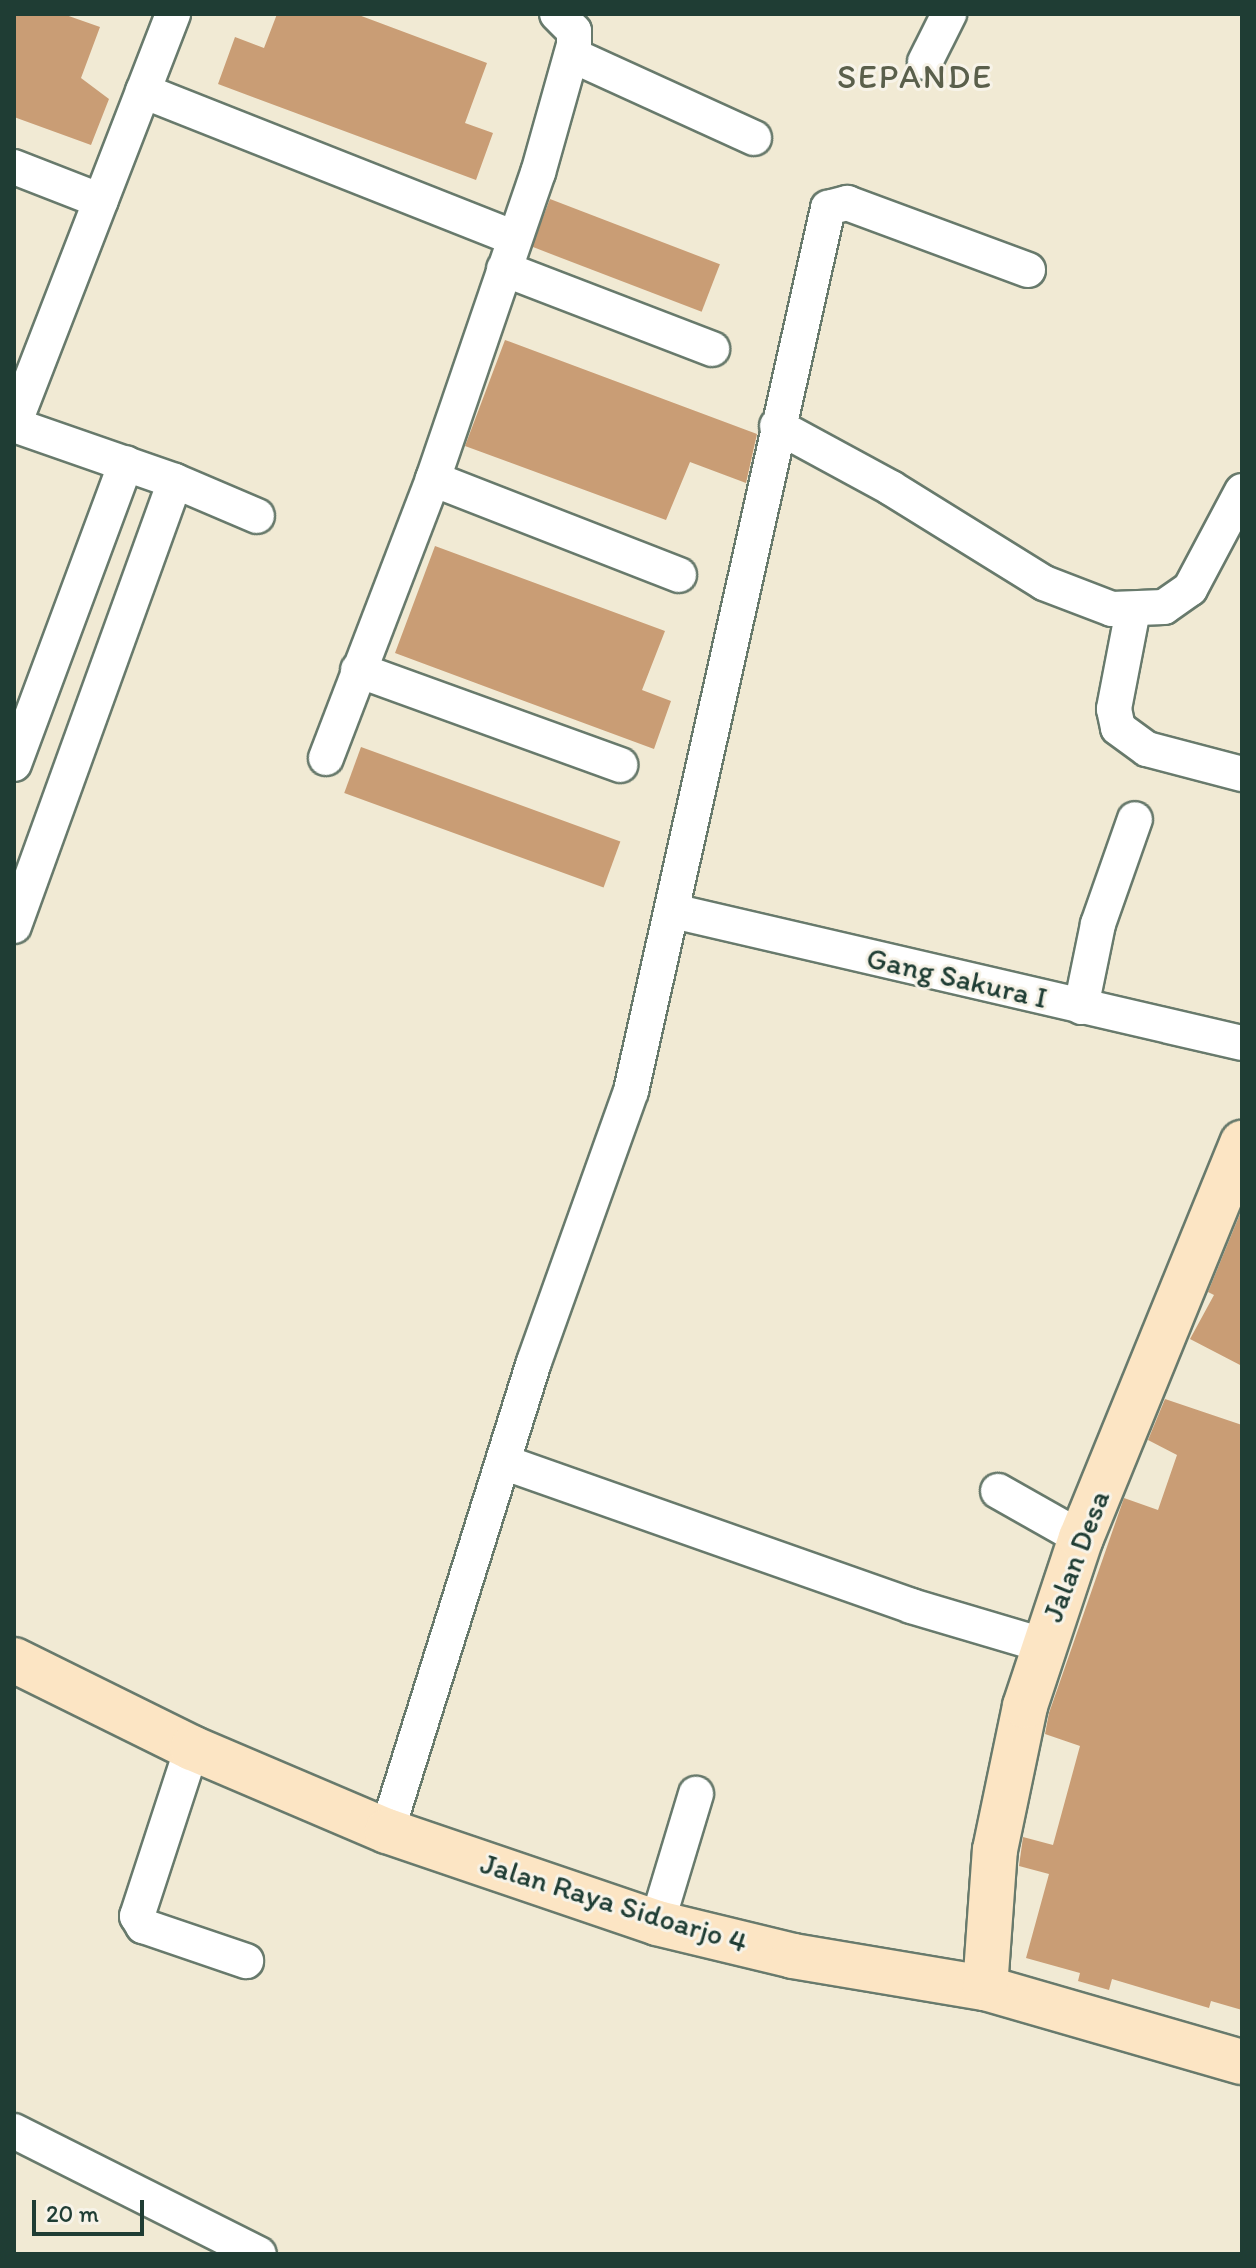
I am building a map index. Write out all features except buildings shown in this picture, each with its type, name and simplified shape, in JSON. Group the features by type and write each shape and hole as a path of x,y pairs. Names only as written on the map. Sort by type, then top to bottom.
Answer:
{"street":[{"path":"173,14 14,425 175,481 257,516"},
{"path":"326,758 433,479 508,253 538,173 572,55 574,31 557,14"},
{"path":"925,62 949,14"},
{"path":"572,55 754,138"},
{"path":"143,91 508,253 712,349"},
{"path":"14,167 101,201"},
{"path":"387,1831 503,1462 631,1091 826,216 834,203 847,203 1028,270"},
{"path":"777,426 1071,597 1133,610 1164,607 1190,589 1242,491"},
{"path":"14,764 126,463"},
{"path":"433,479 679,575"},
{"path":"14,926 175,481"},
{"path":"1133,610 1114,709 1118,728 1147,749 1242,774"},
{"path":"358,670 620,765"},
{"path":"1081,1007 1098,924 1135,819"},
{"name":"Gang Sakura I","path":"673,911 1240,1042"},
{"name":"Jalan Desa","path":"979,1988 995,1850 1015,1744 1043,1645 1067,1529 1240,1156"},
{"path":"503,1462 948,1617 1043,1645"},
{"path":"1003,1494 1067,1529"},
{"name":"Jalan Raya Sidoarjo 4","path":"14,1660 192,1748 387,1831 657,1923 911,1979 979,1988 1242,2062"},
{"path":"192,1748 137,1916 143,1926 246,1961"},
{"path":"657,1923 696,1794"},
{"path":"14,2131 259,2254"}],"district":[{"name":"SEPANDE","path":"915,77"}]}
